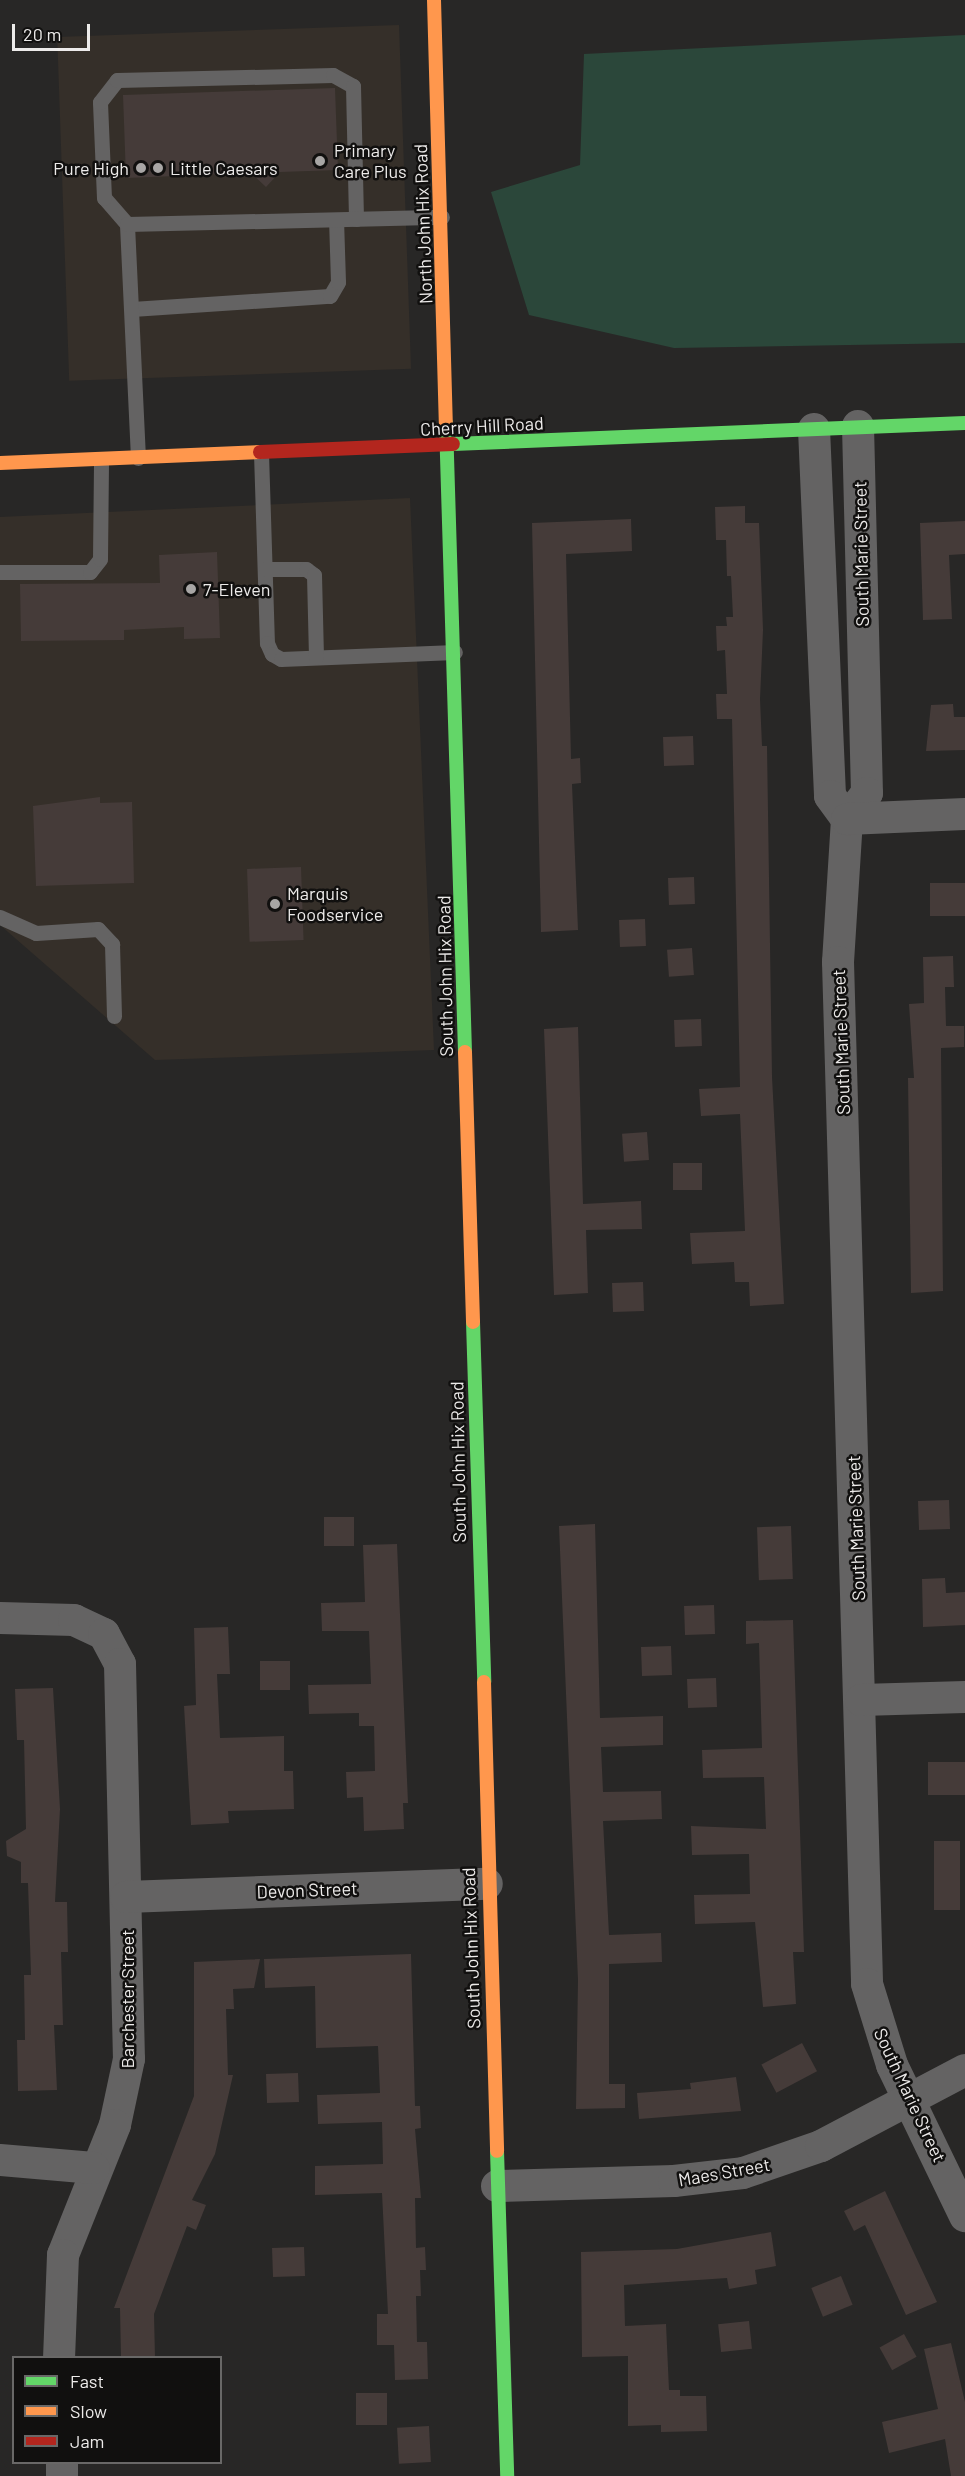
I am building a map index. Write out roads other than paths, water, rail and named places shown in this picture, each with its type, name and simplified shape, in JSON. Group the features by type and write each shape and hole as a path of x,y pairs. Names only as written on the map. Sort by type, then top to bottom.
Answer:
{"street":[{"name":"North John Hix Road","path":"434,0 447,446"},
{"name":"Cherry Hill Road","path":"0,463 965,423"},
{"name":"South Marie Street","path":"858,426 867,793 847,819 838,962 861,1700 867,1984 876,2025 907,2098 965,2216"},
{"path":"814,429 830,796 847,819 965,814"},
{"name":"South John Hix Road","path":"447,446 455,652 487,1884 507,2476"},
{"name":"Barchester Street","path":"0,1618 74,1620 104,1634 120,1664 129,2059 124,2098 94,2168 63,2255 59,2356"},
{"path":"861,1700 965,1697"},
{"name":"Devon Street","path":"126,1897 487,1884"},
{"name":"Maes Street","path":"497,2186 674,2181 743,2173 821,2146 907,2098 965,2070"},
{"path":"0,2160 94,2168"}],"lane":[{"path":"138,458 128,224 104,198 100,102 117,80 333,75 353,86 356,219"},
{"path":"128,224 442,217"},
{"path":"132,309 330,296 338,282 336,220"},
{"path":"261,453 272,654 316,657 455,652"},
{"path":"0,572 90,572 100,559 101,459"},
{"path":"266,569 306,569 314,575 316,657"},
{"path":"0,917 36,933 98,929 112,944 114,1016"}],"place":[{"name":"Primary Care Plus","path":"320,161"},
{"name":"Pure High","path":"141,168"},
{"name":"Little Caesars","path":"158,168"},
{"name":"7-Eleven","path":"191,589"},
{"name":"Marquis Foodservice","path":"275,904"}]}
